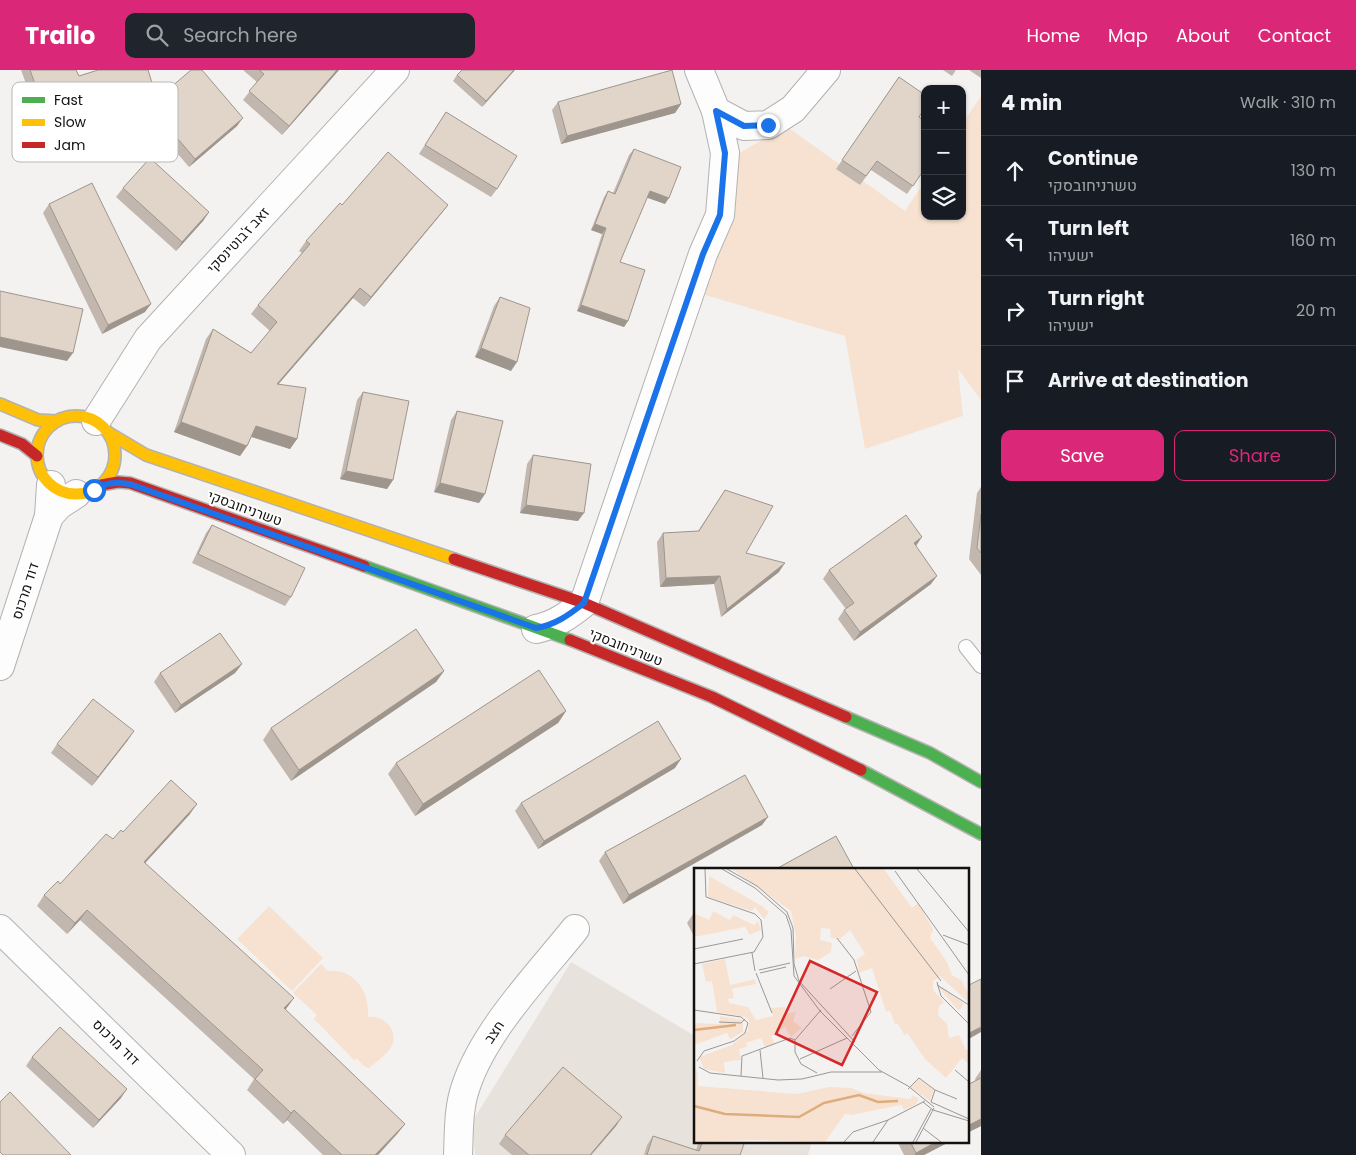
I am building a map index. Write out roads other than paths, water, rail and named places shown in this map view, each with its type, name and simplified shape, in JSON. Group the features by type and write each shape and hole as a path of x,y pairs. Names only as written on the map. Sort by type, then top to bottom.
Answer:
{"street":[{"name":"זאב ז'בוטינסקי","path":"102,427 148,339 395,70"},
{"path":"536,628 558,622 584,603 703,254 720,215 725,153 716,111 699,70"},
{"path":"716,111 744,126 768,125 793,109 826,70"},
{"path":"0,404 38,420 57,421"},
{"path":"70,416 83,416 102,427 114,444 116,455 114,466 109,476 101,485 85,494 63,490 44,477 39,467 37,456 38,446 48,428 57,421 70,416"},
{"name":"טשרניחובסקי","path":"102,427 146,455 584,603 930,753 981,782"},
{"path":"0,435 22,444 37,456"},
{"name":"טשרניחובסקי","path":"101,485 118,482 130,484 574,642 712,697 881,780 981,834"},
{"name":"דוד מרכוס","path":"0,666 49,516 63,490"},
{"name":"דוד מרכוס","path":"0,929 231,1155"},
{"name":"חצב","path":"458,1155 461,1105 465,1088 475,1063 505,1016 575,930"}],"lane":[{"path":"966,647 981,666"}]}
